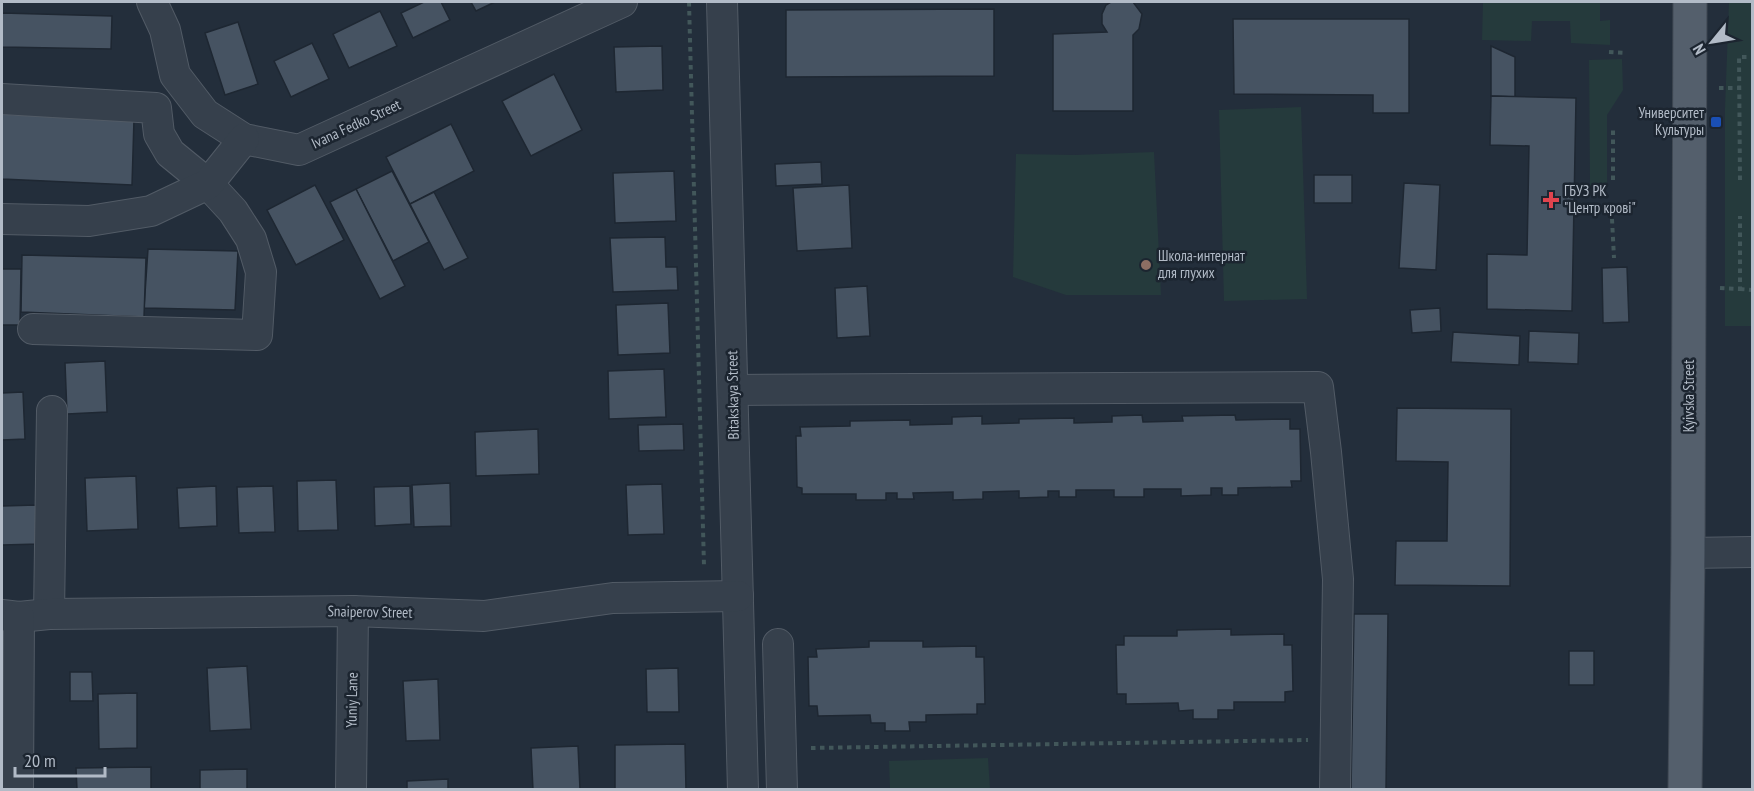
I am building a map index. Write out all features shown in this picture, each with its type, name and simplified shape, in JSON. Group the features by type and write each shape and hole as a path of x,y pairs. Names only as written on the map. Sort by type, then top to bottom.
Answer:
{"main road":[{"name":"Kyivska Street","path":"1685,789 1690,2"}],"street":[{"name":"Ivana Fedko Street","path":"152,2 165,30 175,75 205,114 244,139 299,150 622,2"},
{"name":"Bitakskaya Street","path":"722,2 742,789"},
{"path":"2,99 156,108 159,134 170,153 208,184 233,211 251,239 261,272 257,335 33,329"},
{"path":"2,219 89,220 151,211 208,184 244,139"},
{"path":"733,390 1318,387 1338,579 1335,789"},
{"path":"50,614 52,411"},
{"path":"1688,553 1752,552"},
{"name":"Snaiperov Street","path":"10,616 353,611 484,616 613,598 738,596"},
{"name":"Yuniy Lane","path":"351,789 353,611"},
{"path":"10,616 18,789"},
{"path":"778,644 782,789"}],"path":[{"path":"689,2 705,597"},
{"path":"1609,52 1626,53"},
{"path":"1740,180 1738,57 1752,57"},
{"path":"1716,87 1739,88"},
{"path":"1613,180 1614,128"},
{"path":"1740,216 1740,289"},
{"path":"1612,219 1614,258"},
{"path":"1715,288 1752,290"},
{"path":"781,749 1336,740"}],"green space":[{"path":"1483,2 1600,2 1600,21 1610,20 1610,45 1571,43 1570,21 1532,21 1531,41 1482,40"},
{"path":"1729,2 1752,2 1752,326 1725,326 1725,108"},
{"path":"1622,59 1623,90 1607,115 1607,187 1590,186 1589,60"},
{"path":"1301,107 1307,299 1224,301 1219,110"},
{"path":"1154,152 1161,295 1066,295 1013,277 1016,154 1075,155"},
{"path":"988,758 990,789 890,789 889,761"}],"building":[{"path":"424,2 441,2 450,20 413,38 401,13"},
{"path":"471,2 495,2 476,11"},
{"path":"1111,2 1133,2 1142,14 1139,29 1133,35 1133,111 1053,111 1053,34 1107,32 1102,24 1102,14 1106,5"},
{"path":"994,9 994,76 786,77 786,10"},
{"path":"380,11 397,46 349,68 333,34"},
{"path":"2,13 112,16 111,49 2,47"},
{"path":"1233,19 1409,19 1409,113 1373,113 1373,95 1234,94"},
{"path":"238,22 258,84 225,95 205,33"},
{"path":"312,43 329,79 291,97 274,61"},
{"path":"662,46 663,90 616,92 614,47"},
{"path":"1491,46 1515,57 1515,97 1491,96"},
{"path":"554,74 582,130 531,156 502,101"},
{"name":"ГБУЗ РК \"Центр крові\"","path":"1491,96 1576,98 1572,311 1487,309 1487,254 1527,255 1529,146 1490,145"},
{"path":"2,114 134,119 132,185 2,179"},
{"path":"451,124 474,171 410,204 386,157"},
{"path":"821,162 822,184 776,186 775,164"},
{"path":"392,171 429,242 393,261 356,189"},
{"path":"674,171 676,221 615,223 613,173"},
{"path":"1314,175 1352,175 1352,203 1314,203"},
{"path":"1404,183 1440,185 1436,270 1399,268"},
{"path":"315,185 344,240 296,265 267,210"},
{"path":"849,185 852,248 797,251 793,188"},
{"path":"356,189 405,286 380,299 330,202"},
{"path":"434,192 468,258 444,270 410,204"},
{"path":"665,237 666,267 677,267 678,290 613,292 610,238"},
{"path":"148,249 238,251 235,310 144,308"},
{"path":"22,255 146,258 144,317 21,312"},
{"path":"1627,267 1629,322 1603,323 1602,268"},
{"path":"2,269 21,269 20,325 2,325"},
{"path":"867,286 870,336 837,338 835,288"},
{"path":"668,303 670,353 618,355 616,305"},
{"path":"1440,308 1441,331 1412,333 1410,310"},
{"path":"1529,331 1579,333 1578,364 1528,362"},
{"path":"1453,332 1520,336 1519,365 1451,362"},
{"path":"105,361 107,412 67,414 65,363"},
{"path":"664,369 666,417 609,419 608,371"},
{"path":"23,392 25,439 2,440 2,393"},
{"path":"1397,408 1511,409 1510,586 1395,585 1396,541 1447,541 1448,462 1396,461"},
{"path":"1142,415 1143,422 1183,421 1182,416 1235,415 1236,420 1290,419 1290,429 1300,429 1301,481 1291,481 1292,487 1238,488 1238,495 1222,495 1222,488 1211,488 1211,495 1181,496 1181,489 1144,489 1144,497 1114,497 1114,490 1076,490 1076,497 1059,497 1059,491 1048,491 1048,497 1019,498 1019,491 983,492 983,499 953,500 953,492 913,493 914,499 897,499 897,493 886,493 886,500 856,500 856,494 802,494 802,488 797,487 796,436 801,436 800,427 850,426 850,421 910,420 910,425 952,424 952,417 982,416 982,424 1019,423 1019,419 1074,418 1074,423 1112,422 1112,416"},
{"path":"683,424 684,450 639,451 638,425"},
{"path":"538,429 539,474 476,476 475,432"},
{"path":"136,476 138,529 87,531 85,478"},
{"path":"336,480 338,530 298,531 297,481"},
{"path":"450,483 451,526 414,527 412,485"},
{"path":"662,484 664,534 628,535 626,485"},
{"path":"216,486 217,526 179,528 177,488"},
{"path":"273,486 275,532 239,533 237,487"},
{"path":"410,486 411,524 375,526 374,487"},
{"path":"37,505 39,544 2,545 2,506"},
{"path":"1354,614 1388,614 1386,790 1351,790"},
{"path":"1231,629 1231,635 1284,634 1284,645 1292,645 1293,691 1285,692 1285,702 1234,702 1234,710 1218,710 1218,719 1193,719 1193,710 1179,711 1178,703 1126,704 1126,694 1117,694 1116,645 1124,645 1124,636 1177,636 1177,630"},
{"path":"869,641 923,641 923,647 976,646 976,657 984,657 985,704 977,704 977,714 926,715 926,722 909,722 910,731 885,731 885,723 871,723 870,715 818,716 817,706 809,706 808,657 817,657 816,649 869,647"},
{"path":"1569,651 1594,651 1594,685 1569,685"},
{"path":"247,666 251,729 210,731 207,668"},
{"path":"678,668 679,712 647,712 646,669"},
{"path":"70,672 92,672 93,701 70,701"},
{"path":"438,679 440,740 406,741 403,681"},
{"path":"137,693 137,748 99,749 98,694"},
{"path":"685,744 686,790 615,790 615,745"},
{"path":"578,746 580,789 533,790 531,748"},
{"path":"151,767 151,790 77,790 76,768"},
{"path":"247,769 247,790 200,790 200,770"},
{"path":"448,779 448,790 407,790 407,781"}],"place":[{"name":"Университет Культуры","path":"1716,122"},
{"name":"ГБУЗ РК \"Центр крові\"","path":"1551,200"},
{"name":"Школа-интернат для глухих","path":"1146,265"}]}
